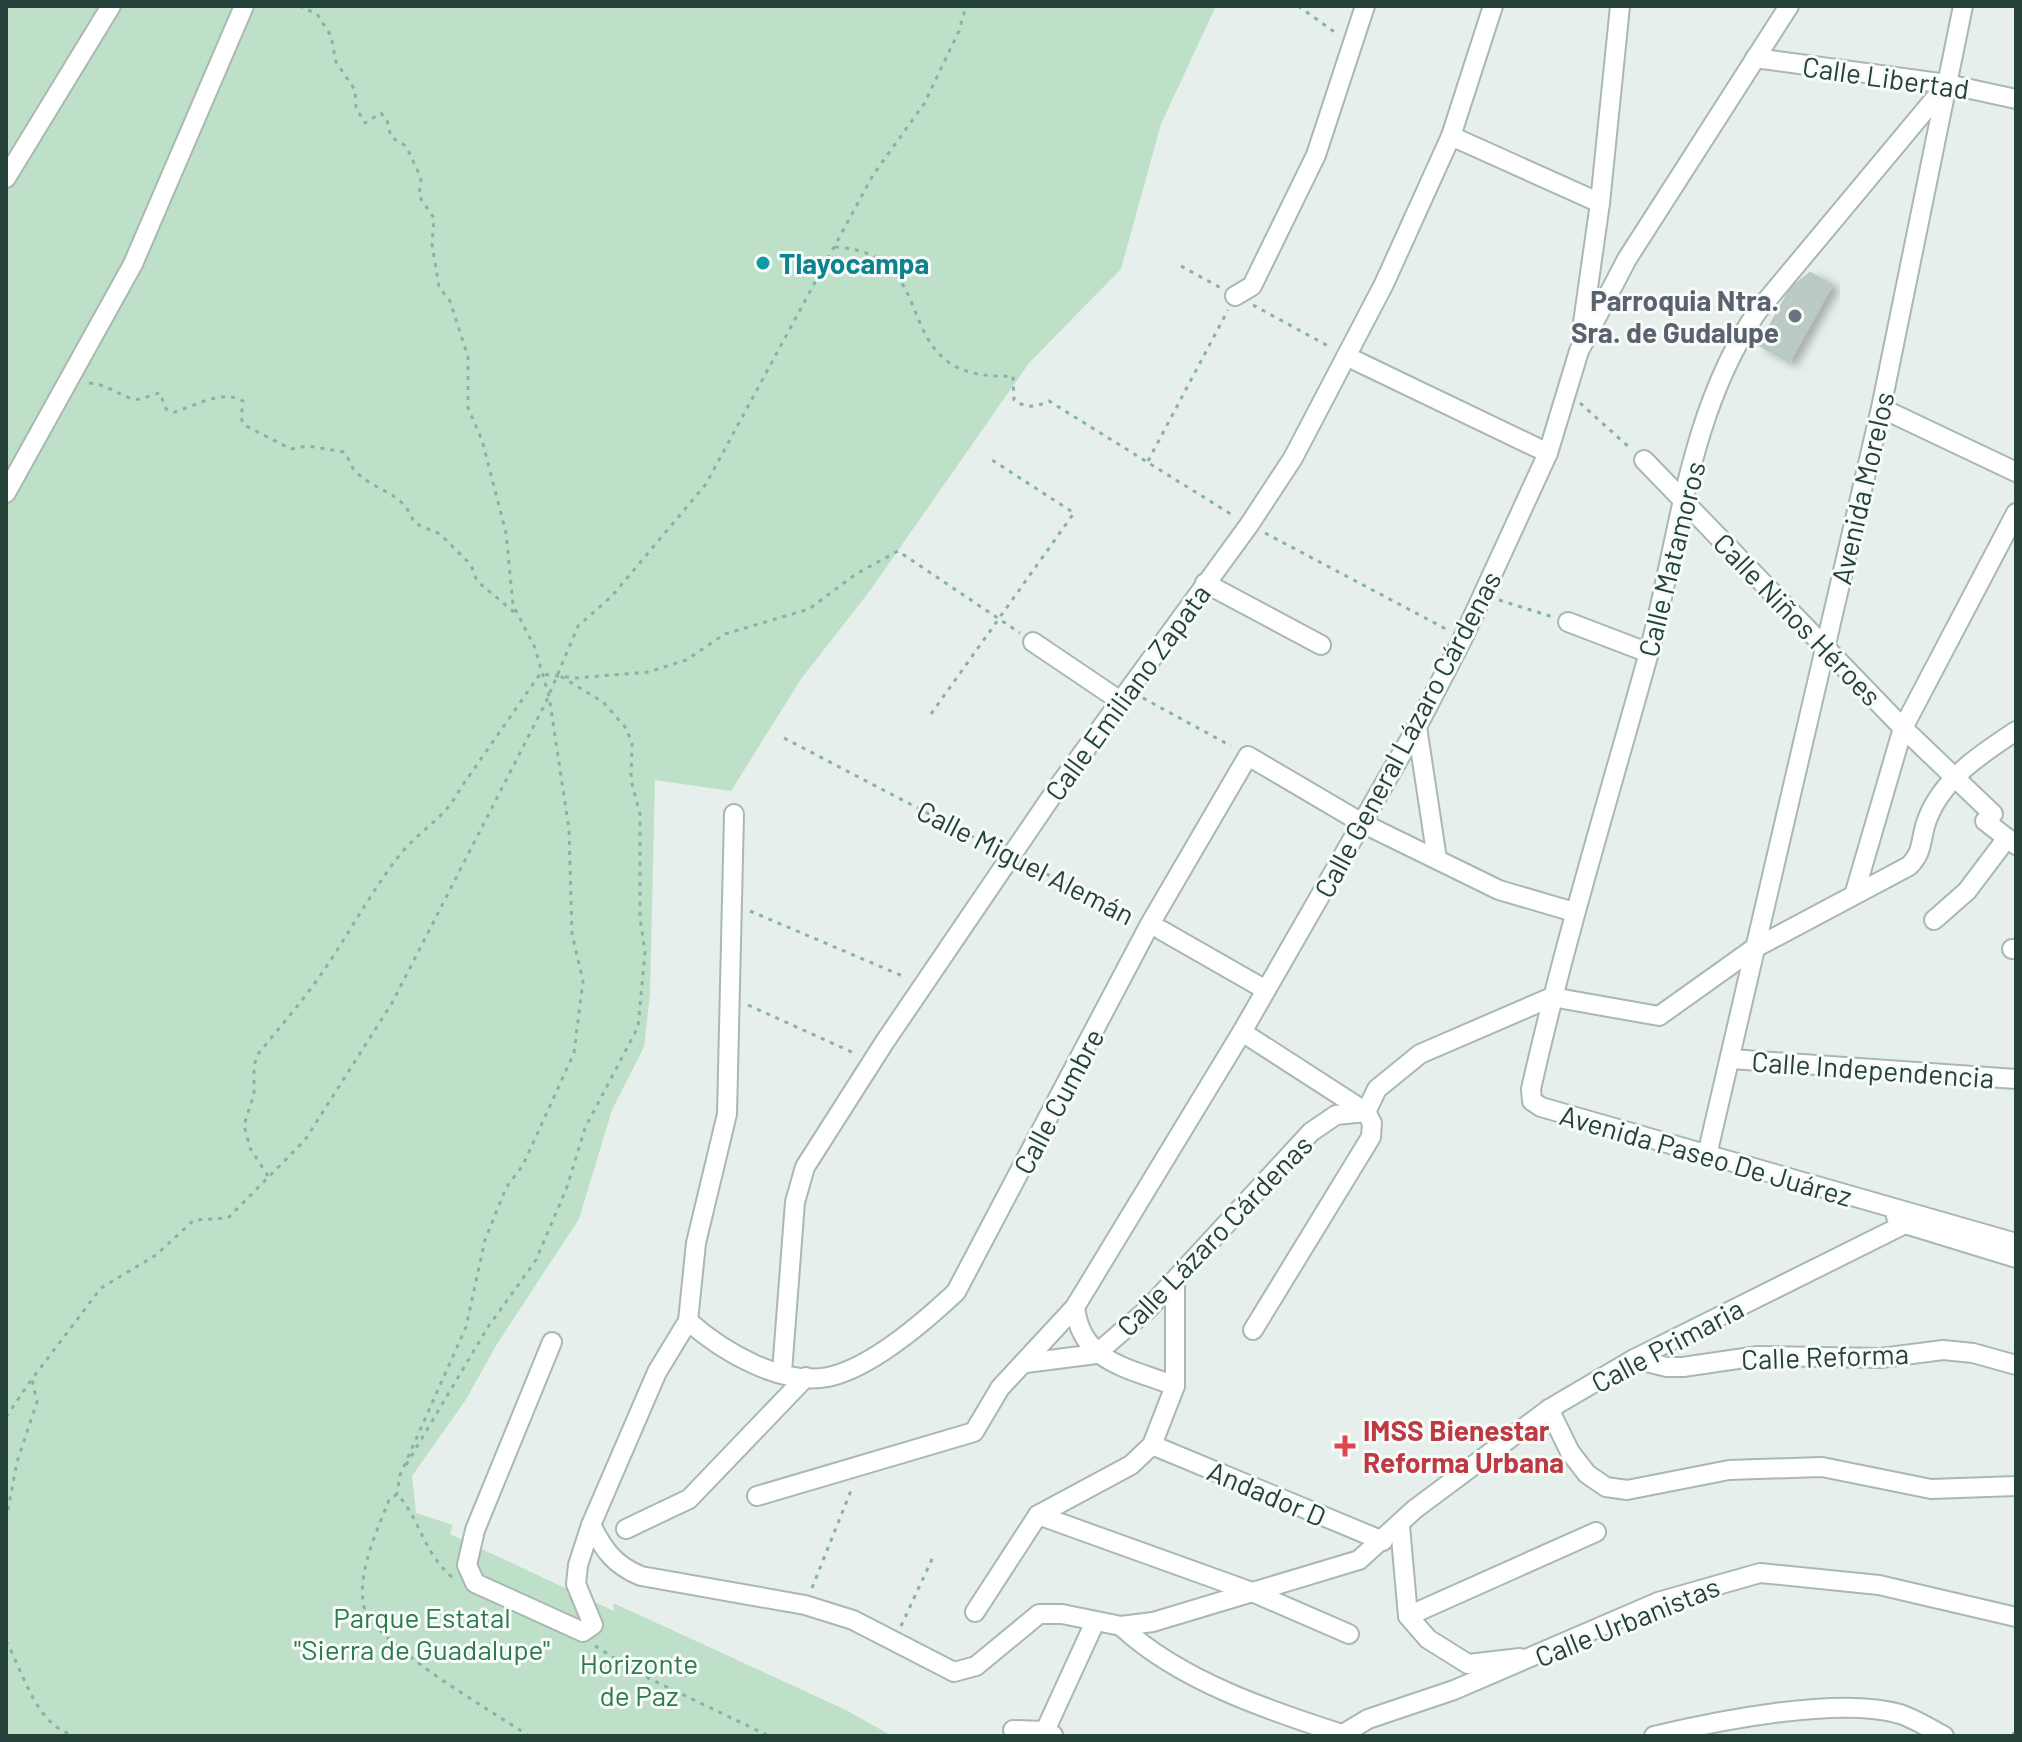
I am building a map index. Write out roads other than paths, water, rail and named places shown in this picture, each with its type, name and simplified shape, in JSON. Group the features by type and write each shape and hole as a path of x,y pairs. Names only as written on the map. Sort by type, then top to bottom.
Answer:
{"street":[{"path":"6,178 111,6"},
{"path":"6,493 133,264 244,6"},
{"path":"1235,296 1252,286 1316,155 1365,6"},
{"name":"Calle Emiliano Zapata","path":"782,1372 797,1185 805,1167 923,985 1123,694 1249,525 1293,458 1348,357 1451,136 1493,6"},
{"path":"1579,351 1600,203 1620,6"},
{"name":"Calle General Lázaro Cárdenas","path":"757,1496 974,1432 1000,1388 1075,1307 1242,1032 1417,727 1484,595 1548,453 1579,351 1627,259 1789,6"},
{"name":"Avenida Morelos","path":"1707,1155 1881,408 1963,6"},
{"name":"Calle Libertad","path":"1755,58 1947,84 2016,99"},
{"name":"Calle Matamoros","path":"1532,1101 1531,1089 1552,997 1649,653 1683,501 1716,387 1733,348 1757,312 1947,84"},
{"path":"1451,136 1600,203"},
{"path":"1348,357 1548,453"},
{"path":"1881,408 2016,472"},
{"name":"Calle Niños Héroes","path":"1644,460 1903,728 1993,814 1985,821 2011,841"},
{"path":"1855,892 1903,728 2016,513"},
{"path":"1205,583 1321,645"},
{"path":"1568,622 1649,653"},
{"path":"1033,642 1123,694"},
{"path":"1417,727 1437,859"},
{"path":"1366,1112 1377,1089 1420,1054 1552,997 1659,1016 1753,949 1855,892 1909,866 1918,858 1928,817 1952,777 2016,731"},
{"name":"Calle Cumbre","path":"688,1321 713,1343 749,1361 806,1377 843,1373 864,1363 936,1311 956,1292 1248,756 1362,823"},
{"path":"552,1342 475,1530 467,1565 475,1583 583,1632 593,1625 593,1618 576,1584 591,1525 657,1372 688,1321 696,1243 727,1114 734,814"},
{"path":"1362,823 1499,890 1574,912"},
{"path":"1934,920 1967,891 2011,841"},
{"name":"Calle Miguel Alemán","path":"1156,927 1266,990"},
{"path":"1242,1032 1366,1112 1372,1123 1371,1137 1253,1330"},
{"name":"Calle Independencia","path":"1731,1059 2016,1079"},
{"name":"Avenida Paseo De Juárez","path":"1532,1101 1541,1107 1881,1205 2016,1258"},
{"name":"Calle Lázaro Cárdenas","path":"1026,1363 1096,1354 1135,1322 1175,1281 1311,1132 1336,1115 1366,1112"},
{"name":"Avenida Paseo De Juárez","path":"1908,1217 2016,1243"},
{"name":"Calle Primaria","path":"591,1525 603,1548 619,1567 641,1576 805,1605 853,1620 895,1638 954,1672 976,1666 1039,1614 1062,1614 1121,1626 1153,1622 1359,1560 1400,1526 1415,1509 1549,1409 1634,1359 1908,1217"},
{"path":"975,1612 1038,1515 1131,1465 1152,1445 1175,1386 1175,1281"},
{"path":"1075,1307 1080,1335 1096,1354 1175,1386"},
{"name":"Calle Reforma","path":"1634,1359 1683,1367 1758,1356 1881,1358 1943,1350 1973,1353 2016,1365"},
{"path":"626,1529 689,1499 806,1377"},
{"path":"1549,1409 1570,1452 1587,1474 1606,1487 1627,1490 1729,1470 1822,1467 1931,1489 2016,1486"},
{"name":"Andador D","path":"1152,1445 1383,1541"},
{"path":"1038,1515 1252,1592 1349,1634"},
{"path":"1400,1526 1408,1616 1428,1639 1468,1664 1535,1658"},
{"path":"1408,1616 1596,1532"},
{"name":"Calle Urbanistas","path":"1345,1735 1368,1719 1535,1658 1658,1602 1760,1573 1879,1585 2016,1617"},
{"path":"1013,1730 1050,1733 1095,1622"},
{"path":"1121,1626 1146,1650 1259,1706 1345,1735"},
{"path":"1654,1736 1745,1716 1831,1710 1899,1714 1944,1736"}],"place":[{"name":"Tlayocampa","path":"763,263"},
{"name":"Parroquia Ntra. Sra. de Gudalupe","path":"1795,316"},
{"name":"IMSS Bienestar Reforma Urbana","path":"1345,1446"}],"park label":[{"name":"Parque Estatal \"Sierra de Guadalupe\"","path":"422,1633"},
{"name":"Horizonte de Paz","path":"639,1679"}]}
